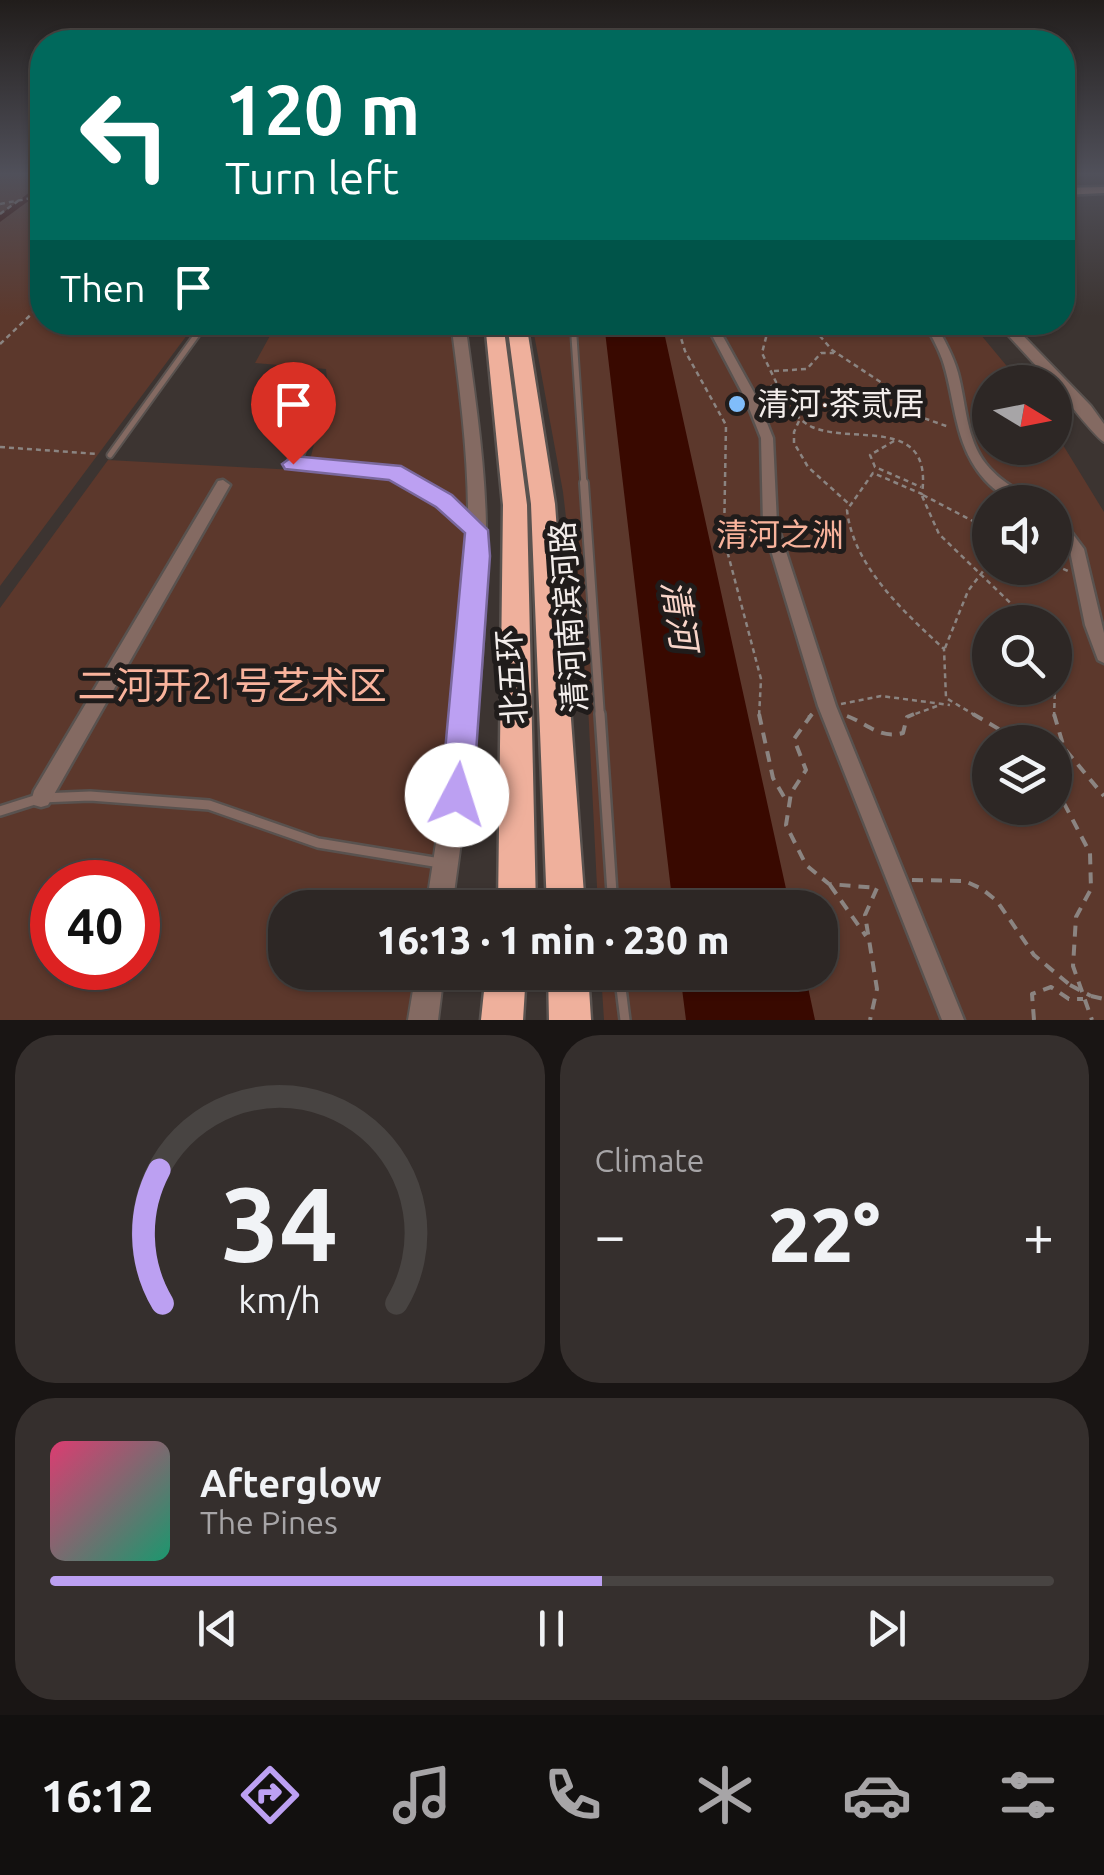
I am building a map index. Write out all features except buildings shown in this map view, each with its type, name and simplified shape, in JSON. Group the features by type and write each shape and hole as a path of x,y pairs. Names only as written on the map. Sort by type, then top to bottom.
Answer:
{"highway":[{"name":"北五环","path":"495,335 515,505 519,810 515,890"},
{"name":"北五环","path":"518,335 543,504 564,805 566,890"},
{"path":"502,1020 504,990"},
{"path":"515,1020 516,990"},
{"path":"569,990 570,1020"}],"street":[{"path":"442,890 457,795 478,556 460,335"},
{"path":"717,335 751,398 766,438 770,524 829,710 953,1020"},
{"path":"937,335 944,347 963,430 979,470 995,485"},
{"path":"1014,335 1086,410 1104,436"},
{"path":"318,380 312,420 293,464 393,472 444,501 476,530"},
{"path":"1086,410 1104,411"},
{"path":"41,798 224,486"},
{"path":"1072,543 1104,655"},
{"path":"423,1020 427,990"}],"lane":[{"path":"110,455 197,335"},
{"name":"清河南滨河路","path":"573,335 612,890"},
{"path":"0,811 41,798 90,796 210,805 318,844 446,864"},
{"path":"621,990 625,1020"}],"path":[{"path":"0,344 30,315"},
{"path":"680,335 687,362 726,425 724,539 761,679 759,725 773,778 789,805"},
{"path":"751,398 771,390 776,382 764,357 764,345 770,335"},
{"path":"820,335 835,352 888,387 916,414 963,430"},
{"path":"772,372 808,369 822,354 835,352"},
{"path":"771,390 787,399 807,425 821,430 878,431 920,454 926,469 922,494 926,514 954,552 972,567"},
{"path":"800,420 792,440 803,460 850,505"},
{"path":"895,440 870,455 874,470 972,520"},
{"path":"0,447 110,455"},
{"path":"874,470 846,510 849,530 858,550 920,627 944,650"},
{"path":"874,470 923,488"},
{"path":"951,706 945,696 944,650 973,585"},
{"path":"994,585 1017,605"},
{"path":"869,941 829,884 806,865 786,824 791,793 806,770 794,738 806,718 862,695 898,696 942,704 997,725"},
{"path":"829,710 853,716 873,734 889,738 903,733 907,716 942,704"},
{"path":"1052,705 1057,742 1104,796"},
{"path":"1072,819 1090,853 1091,889 1076,917 1073,966 1088,998 1092,1020"},
{"path":"900,882 941,878 966,881 982,889 997,900 1034,955 1088,998"},
{"path":"829,884 877,888 865,915 876,989 870,1020"},
{"path":"1034,1020 1030,1016 1032,994 1050,987 1069,998 1104,998"}],"green space":[{"path":"0,221 30,221 30,335 187,335 0,586"},
{"path":"270,335 456,335 467,513 413,473 390,464 310,460 328,389 326,369 255,363"},
{"name":"清河之洲","path":"534,335 981,335 1006,365 972,365 972,465 1072,465 1072,460 1104,512 1104,1020 604,1020 602,990 838,990 838,890 597,890 588,705 563,492"},
{"name":"二河开21号艺术区","path":"108,460 387,475 421,491 469,539 429,890 268,890 268,990 415,990 411,1020 0,1020 0,608"}],"water":[{"name":"清河","path":"605,335 665,335 786,890 671,890"},
{"path":"682,990 809,990 815,1020 686,1020"}],"place":[{"name":"清河·茶贰居","path":"737,404"}],"route":[{"path":"293,464 393,472 444,501 476,530 478,556 457,795"}]}
